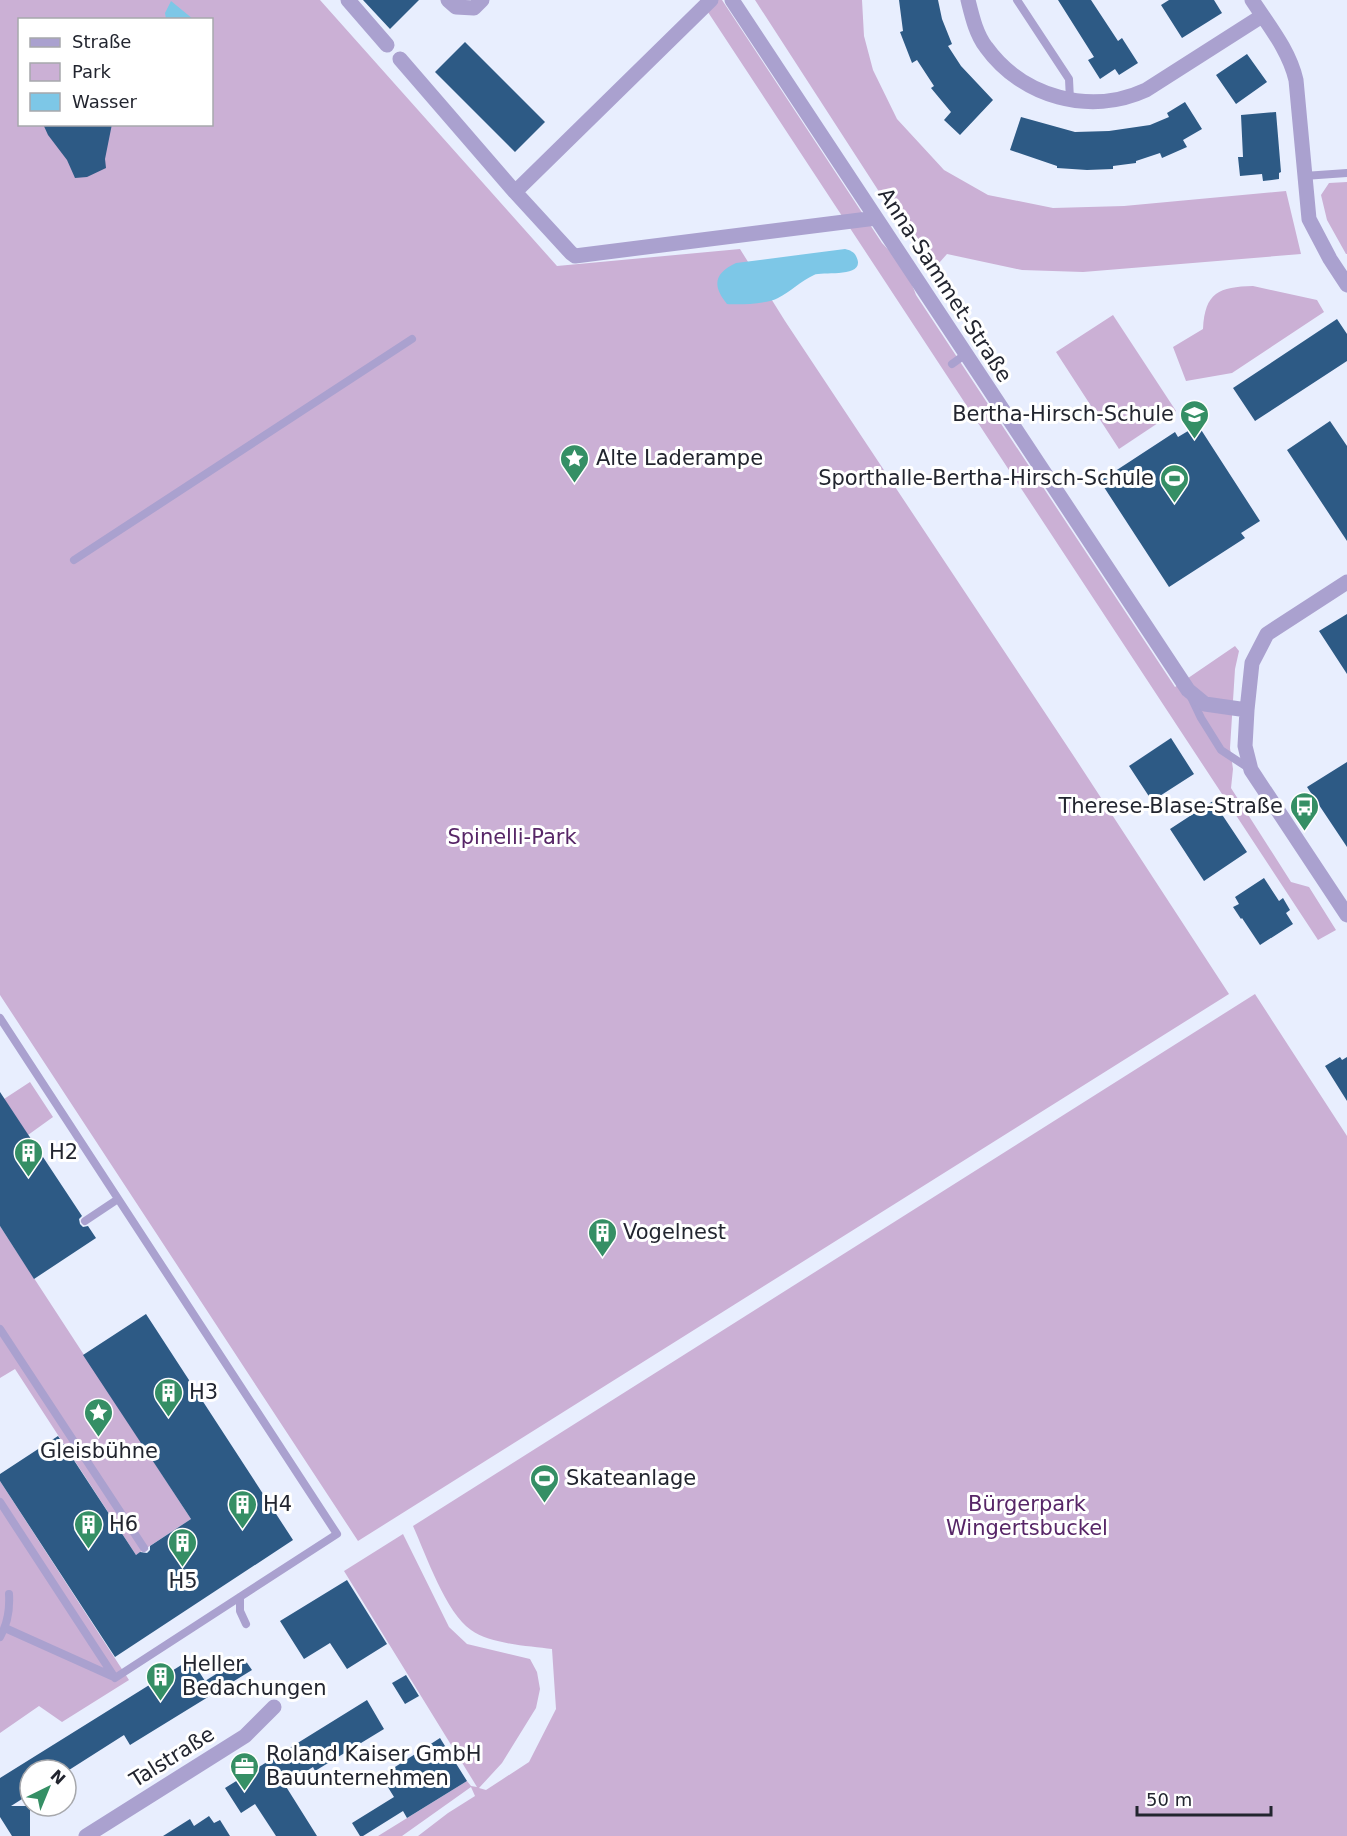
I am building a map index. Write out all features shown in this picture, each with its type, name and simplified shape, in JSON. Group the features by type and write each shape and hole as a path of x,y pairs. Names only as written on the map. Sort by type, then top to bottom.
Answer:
{"street":[{"path":"348,0 387,45"},
{"path":"448,0 456,7 474,8 482,0"},
{"path":"515,192 711,0"},
{"name":"Anna-Sammet-Straße","path":"732,0 1188,690 1205,704 1247,710"},
{"path":"968,0 985,46 1006,70 1033,88 1070,100 1107,100 1137,94 1262,16"},
{"path":"1252,0 1288,53 1292,64 1296,80 1309,219 1330,260 1347,285"},
{"path":"400,59 515,192 575,256 876,218"},
{"path":"1347,582 1267,634 1252,663 1245,746 1251,770 1347,915"},
{"name":"Talstraße","path":"86,1836 245,1736 274,1707"}],"lane":[{"path":"1017,0 1069,79 1070,100"},
{"path":"1304,176 1347,173"},
{"path":"74,560 411,339"},
{"path":"952,364 966,354"},
{"path":"1188,690 1201,718 1221,750 1251,770"},
{"path":"0,1018 337,1534 115,1678"},
{"path":"85,1221 118,1199"},
{"path":"0,1329 144,1548"},
{"path":"0,1502 115,1678"},
{"path":"0,1637 10,1609 9,1594"},
{"path":"240,1597 240,1611 246,1624"},
{"path":"5,1628 115,1678"}],"green space":[{"name":"Spinelli-Park","path":"0,0 320,0 557,266 740,249 785,321 1229,994 358,1541 0,995"},
{"path":"700,0 722,0 882,243 902,268 916,295 1175,687 1235,646 1239,651 1235,669 1230,748 1233,769 1231,788 1291,882 1309,887 1336,930 1318,940"},
{"path":"755,0 862,0 864,36 873,70 897,119 944,170 988,195 1053,208 1124,206 1286,191 1301,254 1083,272 1022,270 947,254 931,272"},
{"path":"1347,182 1346,254 1327,220 1321,195 1329,183"},
{"path":"1253,286 1317,300 1324,312 1232,373 1186,381 1173,347 1203,329 1207,307 1216,294 1231,288"},
{"path":"1113,315 1176,411 1119,449 1056,352"},
{"name":"Bürgerpark Wingertsbuckel","path":"1255,994 1347,1136 1347,1836 418,1836 475,1796 471,1787 402,1836 378,1836 467,1781 471,1786 477,1787 344,1571 403,1534 449,1627 467,1644 530,1659 537,1672 540,1689 536,1708 502,1763 479,1788 486,1790 529,1762 556,1709 552,1649 499,1641 471,1630 453,1611 445,1597 413,1526"},
{"path":"30,1082 53,1117 28,1135 4,1099"},
{"path":"0,1226 191,1519 136,1555 15,1369 0,1378"},
{"path":"0,1481 129,1680 62,1722 39,1706 0,1733"}],"water":[{"path":"171,1 192,18 166,18 165,13"},
{"path":"845,249 852,251 856,256 858,263 856,268 843,273 814,275 782,296 767,302 727,304 717,286 723,271 736,263"}],"building":[{"path":"363,0 419,0 390,29"},
{"path":"899,0 938,0 942,19 952,44 948,46 961,66 993,100 960,135 944,120 951,112 931,88 934,86 917,60 912,63 900,32 903,31"},
{"path":"1058,0 1091,0 1118,41 1122,38 1138,63 1119,75 1115,69 1100,79 1088,60 1094,57"},
{"path":"1169,0 1214,0 1222,13 1182,38 1161,5"},
{"path":"465,42 545,122 515,152 435,72"},
{"path":"1247,54 1267,82 1236,104 1216,75"},
{"path":"1185,102 1202,129 1183,140 1187,147 1162,158 1160,153 1136,161 1136,163 1113,166 1113,169 1087,170 1057,168 1057,166 1010,150 1021,117 1075,132 1109,131 1150,125 1169,117 1167,113"},
{"path":"1276,112 1281,172 1279,179 1263,181 1262,174 1240,176 1238,157 1243,157 1241,115"},
{"path":"44,126 112,126 105,159 106,168 87,177 75,178 67,160"},
{"path":"1337,319 1347,334 1347,361 1255,421 1233,388"},
{"path":"1330,421 1347,446 1347,541 1287,450"},
{"name":"Sporthalle-Bertha-Hirsch-Schule","path":"1198,425 1260,521 1241,533 1245,538 1169,587 1100,481 1175,432 1178,437"},
{"path":"1347,614 1347,674 1319,631"},
{"path":"1171,738 1194,774 1152,801 1129,766"},
{"path":"1347,762 1347,847 1307,787"},
{"path":"1213,801 1247,852 1204,881 1170,829"},
{"path":"1264,878 1279,901 1283,898 1290,910 1286,913 1293,924 1260,945 1233,907 1239,904 1235,897"},
{"path":"1340,1057 1342,1060 1347,1057 1347,1101 1325,1066"},
{"name":"H2","path":"0,1092 82,1216 79,1219 80,1224 83,1227 88,1226 96,1238 34,1279 0,1226"},
{"path":"146,1314 293,1540 115,1657 0,1481 0,1474 58,1436 136,1555 140,1552 147,1553 150,1546 191,1519 83,1355"},
{"path":"347,1580 387,1644 347,1669 330,1643 304,1659 280,1621"},
{"path":"243,1657 252,1670 130,1745 124,1735 78,1764 78,1758 32,1758 191,1659 205,1681"},
{"path":"406,1675 419,1696 405,1704 392,1683"},
{"path":"367,1700 384,1729 315,1771 313,1767 285,1785 317,1836 276,1836 255,1804 241,1813 225,1788"},
{"path":"440,1738 467,1781 407,1818 403,1811 360,1836 352,1823 394,1797 381,1776"},
{"path":"18,1767 18,1802 11,1806 18,1806 18,1818 30,1818 30,1836 12,1836 0,1817 0,1778"},
{"path":"209,1816 214,1823 220,1820 230,1836 163,1836 190,1819 194,1826"}],"place":[{"name":"Bertha-Hirsch-Schule","path":"1195,440"},
{"name":"Alte Laderampe","path":"575,484"},
{"name":"Sporthalle-Bertha-Hirsch-Schule","path":"1175,504"},
{"name":"Therese-Blase-Straße","path":"1304,832"},
{"name":"H2","path":"28,1178"},
{"name":"Vogelnest","path":"602,1258"},
{"name":"H3","path":"168,1418"},
{"name":"Gleisbühne","path":"99,1438"},
{"name":"Skateanlage","path":"545,1504"},
{"name":"H4","path":"242,1530"},
{"name":"H6","path":"88,1550"},
{"name":"H5","path":"183,1568"},
{"name":"Heller Bedachungen","path":"161,1702"},
{"name":"Roland Kaiser GmbH Bauunternehmen","path":"245,1792"}]}
